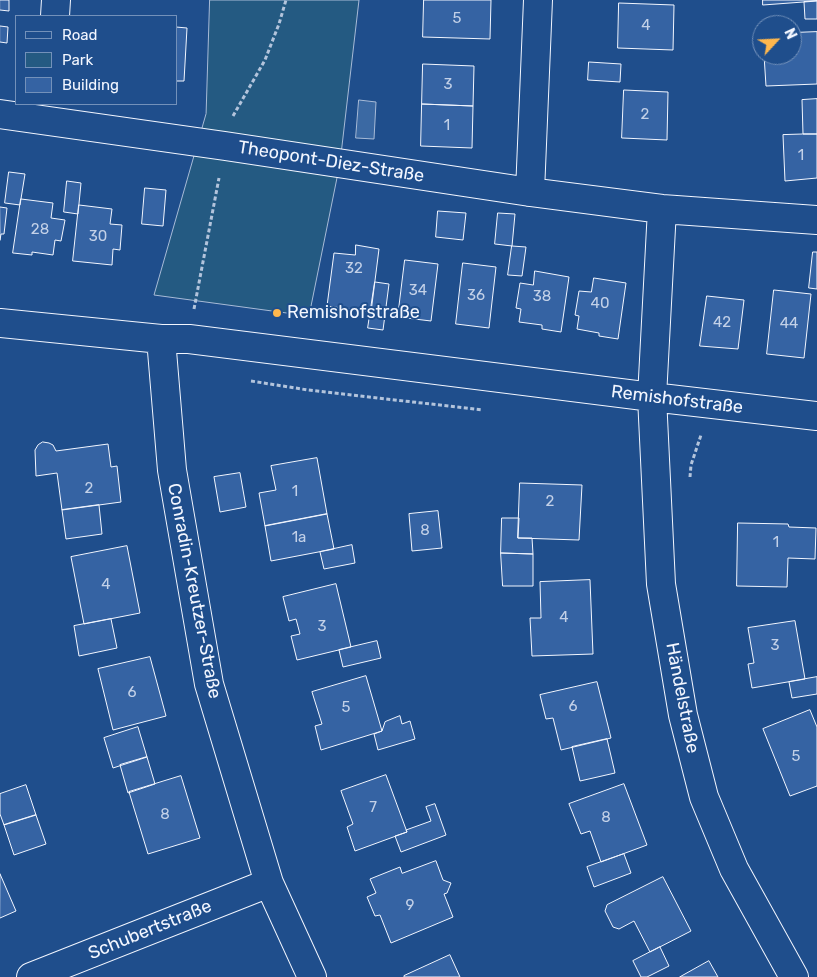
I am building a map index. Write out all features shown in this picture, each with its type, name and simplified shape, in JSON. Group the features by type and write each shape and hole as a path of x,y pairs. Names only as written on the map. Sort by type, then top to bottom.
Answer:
{"street":[{"path":"55,15 56,0"},
{"path":"530,192 538,0"},
{"name":"Theopont-Diez-Straße","path":"0,114 50,112 530,192 662,209 817,220"},
{"path":"652,397 662,209"},
{"name":"Remishofstraße","path":"0,323 161,339 189,339 817,416"},
{"name":"Conradin-Kreutzer-Straße","path":"161,339 172,470 209,684 269,883 312,977"},
{"name":"Händelstraße","path":"652,397 661,584 683,715 704,797 726,851 794,977"},
{"name":"Schubertstraße","path":"31,977 269,883"}],"path":[{"path":"689,484 691,465 714,404"}],"green space":[{"path":"210,0 359,0 340,163 309,316 154,295 206,114"}],"shaded area":[{"path":"359,100 376,102 374,139 356,138"}],"building":[{"path":"0,0 9,0 9,11 0,10"},
{"path":"424,0 491,0 490,39 423,37"},
{"path":"763,0 817,0 817,1 763,5"},
{"path":"817,1 817,19 805,19 804,2"},
{"path":"619,3 674,5 673,50 618,48"},
{"path":"0,26 8,27 7,43 0,42"},
{"path":"178,27 187,28 184,81 178,81"},
{"path":"817,32 817,84 766,86 765,65 802,65 802,33"},
{"path":"589,62 621,64 620,82 588,80"},
{"path":"423,64 474,66 473,106 422,104"},
{"path":"624,90 668,92 667,140 622,138"},
{"path":"817,99 817,134 803,134 802,100"},
{"path":"422,104 473,106 472,148 421,146"},
{"path":"817,134 817,178 785,181 783,135"},
{"path":"9,172 25,174 20,205 5,203"},
{"path":"67,181 81,183 78,214 64,212"},
{"path":"145,188 166,190 163,226 142,224"},
{"path":"21,199 53,203 51,218 65,220 61,241 55,240 53,255 32,252 32,255 13,253"},
{"path":"79,205 112,209 110,224 122,225 120,250 113,249 112,265 73,261"},
{"path":"0,207 7,208 4,234 1,234 0,240"},
{"path":"438,211 466,213 463,240 436,237"},
{"path":"498,213 515,214 512,246 495,244"},
{"path":"356,245 379,249 371,312 327,306 334,253 355,255"},
{"path":"512,246 526,247 522,276 508,275"},
{"path":"813,252 817,252 817,289 809,288"},
{"path":"405,260 438,264 431,321 398,317"},
{"path":"463,263 496,267 489,328 456,324"},
{"path":"535,271 569,277 561,332 542,329 542,325 519,322 521,309 516,308 520,283 533,285"},
{"path":"594,278 626,283 618,339 599,336 599,333 577,329 579,316 575,315 579,291 591,292"},
{"path":"375,282 389,284 383,330 368,328"},
{"path":"774,290 811,294 804,358 767,354"},
{"path":"707,296 744,300 738,349 700,346"},
{"path":"43,442 53,445 56,451 108,444 111,467 117,466 121,502 62,510 57,473 36,476 35,450"},
{"path":"317,458 327,514 265,526 259,493 276,490 271,466"},
{"path":"240,473 246,507 220,512 214,477"},
{"path":"520,483 582,485 579,540 518,538"},
{"path":"99,505 102,534 66,539 62,510"},
{"path":"438,511 442,548 412,551 409,514"},
{"path":"327,514 334,549 271,561 265,526"},
{"path":"502,518 519,518 518,538 532,538 533,554 501,553"},
{"path":"738,523 788,524 789,527 816,528 815,559 788,558 787,587 737,586"},
{"path":"352,545 355,563 324,569 320,552"},
{"path":"127,546 140,613 84,624 71,557"},
{"path":"501,553 533,554 533,586 503,586"},
{"path":"590,580 593,654 532,656 530,618 541,618 540,582"},
{"path":"336,584 351,647 297,660 291,636 300,634 296,619 289,621 283,597"},
{"path":"111,619 117,648 79,656 74,626"},
{"path":"795,621 805,679 752,688 748,664 754,663 748,628"},
{"path":"377,641 381,658 343,667 339,650"},
{"path":"150,657 166,716 113,730 98,669"},
{"path":"366,676 382,731 321,750 315,726 322,724 312,692"},
{"path":"817,677 817,694 792,698 789,682"},
{"path":"597,682 611,738 561,750 553,718 546,719 540,695"},
{"path":"810,710 817,727 817,786 790,796 763,729"},
{"path":"400,716 402,724 410,721 415,739 378,750 374,734 382,731 385,722"},
{"path":"138,727 147,757 113,768 104,738"},
{"path":"607,739 615,773 580,781 572,747"},
{"path":"147,757 155,784 128,793 120,765"},
{"path":"386,775 407,832 355,851 347,827 353,824 341,791"},
{"path":"181,776 200,838 148,854 129,792"},
{"path":"624,784 647,845 601,862 590,831 581,834 569,804"},
{"path":"26,785 36,815 4,825 0,814 0,794"},
{"path":"435,804 446,835 401,852 395,836 431,821 426,807"},
{"path":"36,815 46,844 14,855 4,825"},
{"path":"624,854 631,873 594,887 587,867"},
{"path":"436,861 443,880 451,883 447,893 444,894 453,917 391,943 380,915 375,916 367,897 376,893 370,879 400,867 402,873"},
{"path":"0,874 16,911 0,918"},
{"path":"663,877 691,931 650,952 634,921 619,929 613,927 605,911 607,905"},
{"path":"660,947 669,966 647,977 641,977 633,961"},
{"path":"450,955 460,977 404,977 404,976"},
{"path":"709,961 718,977 680,977"}],"place":[{"name":"Remishofstraße","path":"277,313"}]}
